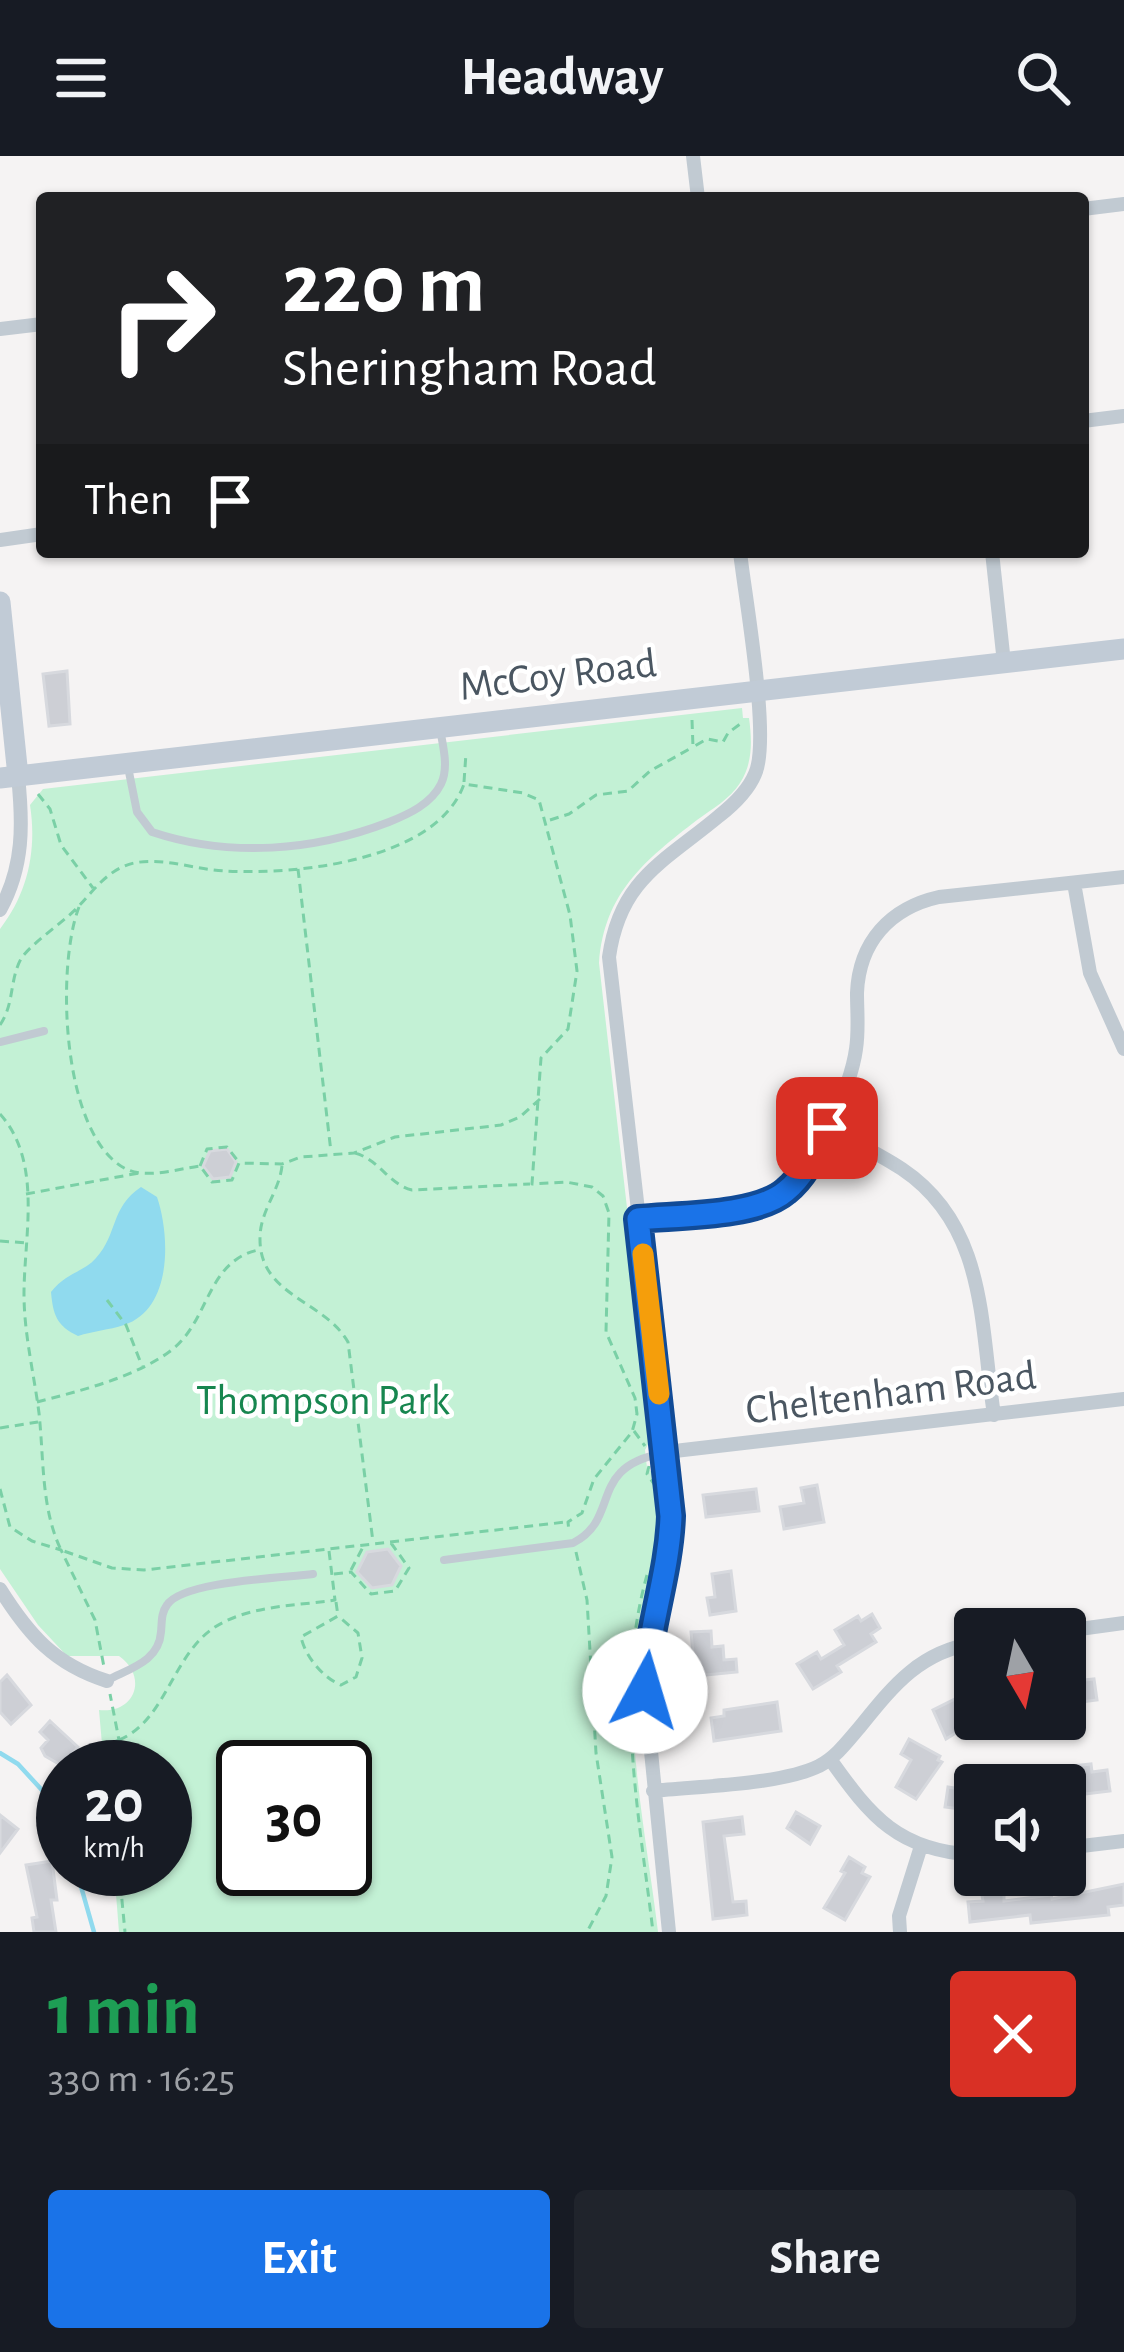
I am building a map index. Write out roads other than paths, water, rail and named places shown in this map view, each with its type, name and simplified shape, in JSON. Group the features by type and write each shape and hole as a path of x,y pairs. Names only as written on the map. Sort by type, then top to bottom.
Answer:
{"main road":[{"path":"0,602 9,777"},
{"name":"McCoy Road","path":"9,777 1124,649"}],"street":[{"path":"694,156 697,192"},
{"path":"1089,208 1124,204"},
{"path":"0,329 36,325"},
{"path":"1089,420 1124,416"},
{"path":"0,540 36,535"},
{"path":"669,1932 646,1673 652,1620 670,1547 666,1452 610,987 613,931 636,884 733,805 750,783 760,755 741,558"},
{"path":"993,558 1004,663"},
{"path":"0,910 18,869 22,844 9,777"},
{"path":"638,1219 764,1204 799,1178 852,1072 860,969 868,947 890,918 939,897 1124,877"},
{"path":"1074,883 1090,973 1124,1049"},
{"path":"827,1128 904,1170 943,1205 959,1231 976,1276 994,1415"},
{"name":"Cheltenham Road","path":"666,1452 1124,1399"},
{"path":"0,1588 44,1646 70,1668 107,1681"},
{"path":"1086,1628 1124,1623"},
{"path":"653,1791 787,1776 830,1759 918,1662 954,1647"},
{"path":"830,1759 865,1809 921,1846 954,1852"},
{"path":"1086,1846 1124,1841"},
{"path":"900,1932 899,1916 921,1846"}],"lane":[{"path":"127,764 133,801 152,832 233,846 305,846 375,827 409,814 430,799 443,781 440,728"},
{"path":"0,1042 44,1031"},
{"path":"444,1560 573,1543 596,1524 607,1488 625,1467 634,1459 666,1452"},
{"path":"107,1681 154,1654 163,1612 174,1597 199,1588 313,1574"}],"water":[{"path":"141,1187 157,1197 164,1231 164,1269 152,1304 124,1325 78,1336 57,1319 51,1292 96,1258 124,1204"}],"waterway":[{"path":"0,1753 36,1784"},
{"path":"84,1896 94,1932"}],"park label":[{"name":"Thompson Park","path":"323,1401"}]}
